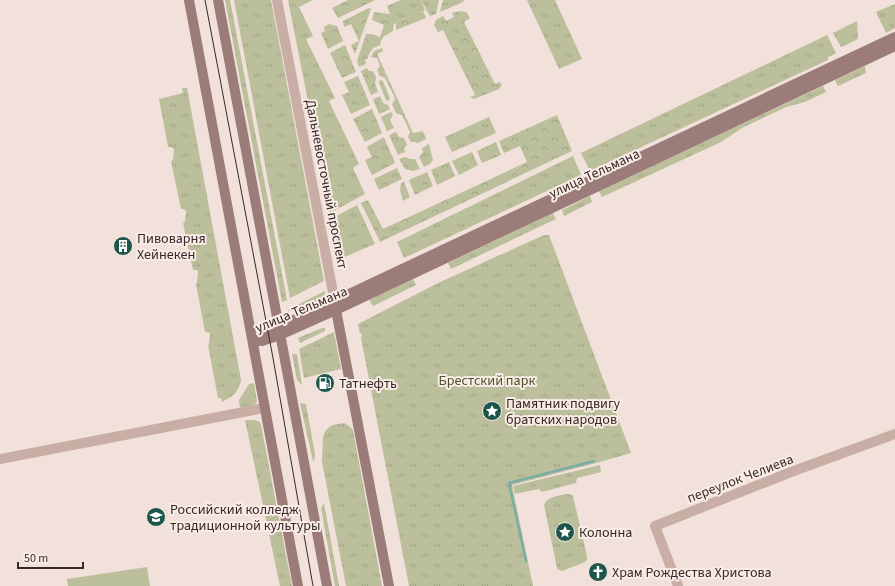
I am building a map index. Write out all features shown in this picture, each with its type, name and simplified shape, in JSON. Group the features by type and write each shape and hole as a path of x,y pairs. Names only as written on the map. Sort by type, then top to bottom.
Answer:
{"street":[{"path":"189,0 298,586"},
{"path":"218,0 327,586"},
{"name":"Дальневосточный проспект","path":"277,0 389,586"},
{"name":"улица Тельмана","path":"253,344 895,37"},
{"name":"улица Тельмана","path":"335,305 895,46"},
{"path":"0,459 264,408"},
{"name":"переулок Челиева","path":"678,586 655,526 791,472 895,434"}],"green space":[{"path":"225,0 230,0 287,300 282,302"},
{"path":"234,0 271,0 324,281 290,298"},
{"path":"288,0 313,0 299,7 313,36 306,39 335,98 329,101 359,164 353,168 365,194 330,213"},
{"path":"348,0 375,0 338,18 332,8"},
{"path":"401,0 421,0 425,10 394,24 387,6"},
{"path":"421,0 439,0 436,14 430,16"},
{"path":"443,0 464,0 463,2 440,12"},
{"path":"527,0 555,0 582,59 559,69"},
{"path":"895,4 895,28 886,33 876,12"},
{"path":"369,8 371,9 355,54 351,45 359,41 351,24 344,27 343,21"},
{"path":"423,11 426,18 396,30 396,23"},
{"path":"460,11 466,12 470,18 464,22 495,84 500,82 502,85 499,89 474,99 470,97 475,95 443,30 438,32 434,25 436,20 443,16 446,21 454,17 452,13"},
{"path":"374,12 390,14 394,22 393,31 383,37 380,43 381,45 373,48 368,58 365,60 366,64 359,67 357,61 366,34 372,34 380,37 384,25 372,20"},
{"path":"857,21 858,39 841,47 833,33"},
{"path":"329,24 337,26 343,41 328,49 321,33 325,31 324,27"},
{"path":"827,35 836,53 828,57 828,60 590,171 581,153"},
{"path":"345,45 356,72 342,78 330,53"},
{"path":"382,48 383,51 377,54 413,133 423,131 426,139 418,143 411,142 408,137 410,132 402,115 396,113 392,104 395,98 385,78 380,76 377,70 380,66 377,58 371,57 374,51"},
{"path":"865,66 866,73 838,86 835,80"},
{"path":"367,68 369,71 373,71 376,77 375,83 378,92 371,95 361,71"},
{"path":"358,76 370,105 351,114 342,95 349,92 344,82"},
{"path":"381,80 383,81 390,98 388,101 386,100 379,83"},
{"path":"823,86 826,92 805,102 786,107 742,128 721,142 602,197 599,191"},
{"path":"182,88 187,88 241,380 239,388 234,394 222,402 221,398 218,398 208,345 210,333 205,332 196,284 198,272 197,270 193,270 183,223 185,222 186,211 181,209 171,161 173,160 174,149 168,147 159,99 183,93"},
{"path":"380,96 383,103 388,105 390,109 379,114 373,99"},
{"path":"372,109 382,133 365,142 353,119"},
{"path":"391,112 393,115 390,120 394,128 387,131 381,117"},
{"path":"557,115 572,151 380,242 361,203 368,200 383,229 527,162 520,146 504,153 499,141"},
{"path":"489,117 496,133 452,152 445,137"},
{"path":"396,132 399,137 404,138 407,145 404,148 405,152 398,155 389,135"},
{"path":"384,137 395,163 372,175 365,160 372,157 367,147"},
{"path":"496,142 501,155 482,163 477,151"},
{"path":"429,144 433,160 430,164 424,167 419,157 423,152 422,148"},
{"path":"472,152 478,165 459,175 452,161"},
{"path":"573,156 581,175 404,258 397,242"},
{"path":"405,157 415,159 420,169 413,171 405,169 399,159"},
{"path":"449,162 455,176 437,185 431,170"},
{"path":"397,168 402,179 379,190 374,179"},
{"path":"427,172 433,186 415,195 409,180"},
{"path":"404,182 410,197 403,201 400,190 401,183"},
{"path":"590,196 592,202 564,216 562,210"},
{"path":"357,205 375,244 340,259 331,219"},
{"path":"553,213 556,219 451,269 448,263"},
{"name":"Брестский парк","path":"544,235 549,235 631,453 512,485 533,586 409,586 361,338 362,334 360,333 358,324 438,283"},
{"path":"413,279 416,285 373,306 369,300"},
{"path":"325,291 322,300 294,312 287,310"},
{"path":"325,328 325,331 300,343 298,338"},
{"path":"334,332 341,369 304,378 299,349"},
{"path":"292,354 297,354 302,385 297,380"},
{"path":"254,383 257,402 254,405 240,408 239,400 249,384"},
{"path":"300,403 306,404 315,454 314,461 313,461"},
{"path":"245,420 255,420 260,422 261,425 292,586 280,586"},
{"path":"344,423 353,430 382,586 346,586 322,462 323,436 326,430 332,425"},
{"path":"600,465 601,472 577,478 576,483 542,492 539,489 515,494 513,486"},
{"path":"566,494 573,496 587,560 562,571 557,568 544,505 547,500"},
{"path":"324,503 339,586 335,586 321,508"},
{"path":"147,567 150,586 68,586 67,579"}],"waterway":[{"path":"526,561 509,483 594,461"}],"tram line":[{"path":"205,0 273,358 313,586"}],"place":[{"name":"Пивоварня Хейнекен","path":"123,246"},
{"name":"Татнефть","path":"325,383"},
{"name":"Памятник подвигу братских народов","path":"492,411"},
{"name":"Российский колледж традиционной культуры","path":"156,517"},
{"name":"Колонна","path":"565,532"},
{"name":"Храм Рождества Христова","path":"598,572"}]}
